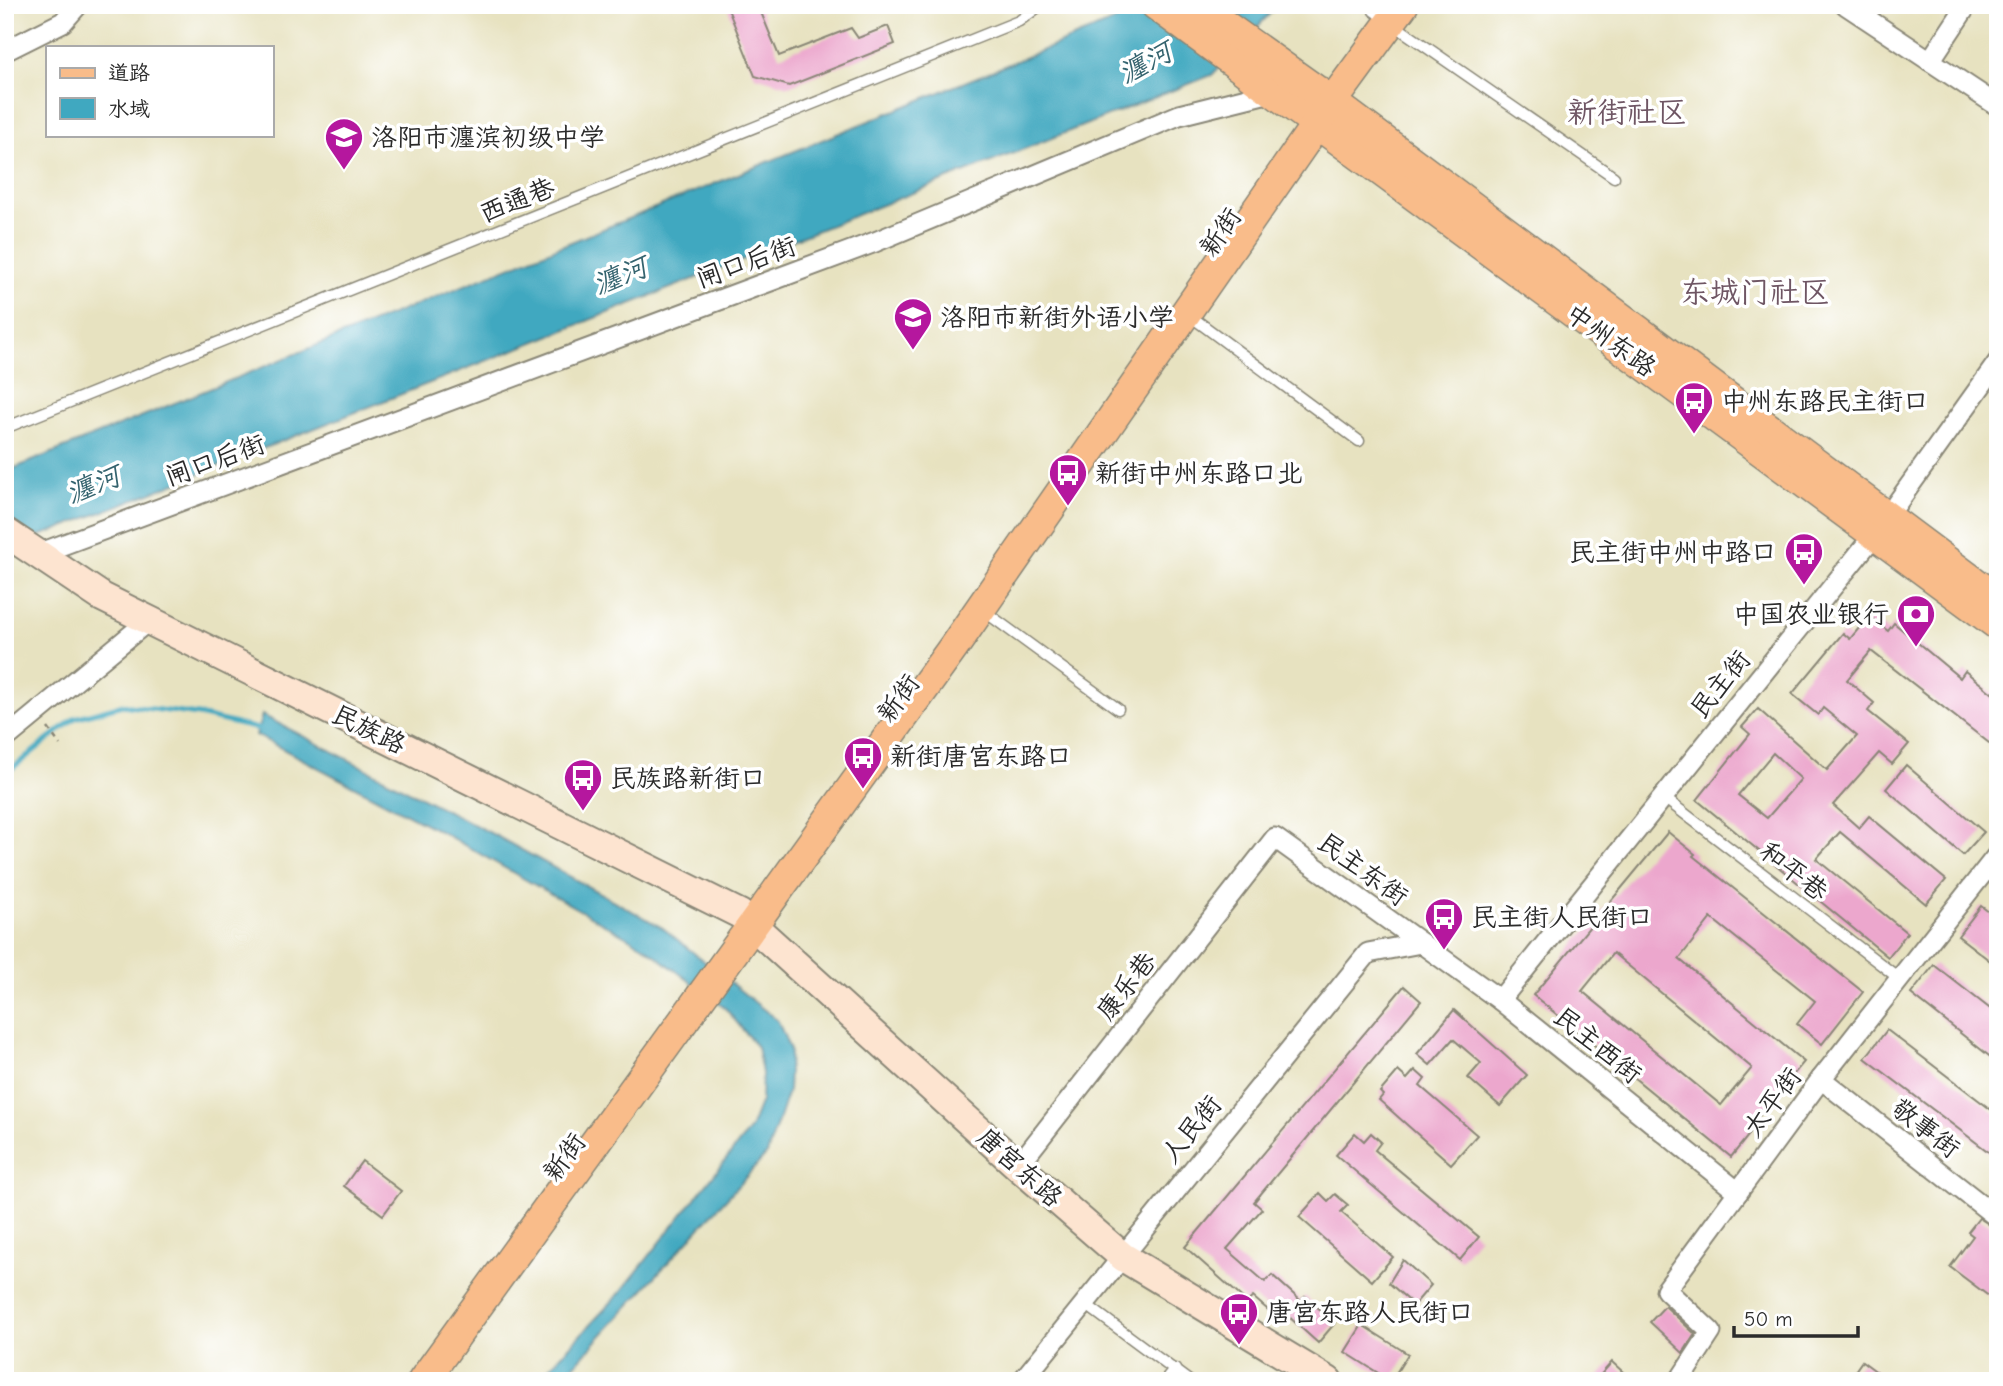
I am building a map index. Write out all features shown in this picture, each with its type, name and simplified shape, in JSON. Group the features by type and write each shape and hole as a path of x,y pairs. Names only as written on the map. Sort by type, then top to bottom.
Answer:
{"main road":[{"path":"1156,5 1268,77"},
{"path":"1196,5 1268,77"},
{"name":"新街","path":"746,919 1386,11"},
{"name":"中州东路","path":"1268,77 1317,107 1881,525 1998,600"},
{"name":"新街","path":"423,1381 716,960 981,608 1186,312 1317,107"},
{"name":"中州东路","path":"1881,525 1998,625"},
{"name":"新街","path":"402,1381 684,1005"}],"street":[{"path":"5,51 63,22 78,5"},
{"path":"1846,5 1998,106"},
{"path":"1930,61 1967,5"},
{"name":"闸口后街","path":"38,554 875,242 1268,77"},
{"name":"民主街","path":"1500,1000 1881,525 1996,370"},
{"name":"民族路","path":"5,532 102,597 746,919"},
{"path":"5,738 148,621"},
{"name":"民主东街","path":"1275,838 1421,943"},
{"name":"康乐巷","path":"1018,1166 1275,838"},
{"name":"太平街","path":"1679,1381 1711,1332 1666,1290 1821,1079 1998,855"},
{"name":"唐宫东路","path":"746,919 1018,1166 1123,1257 1328,1381"},
{"name":"民主西街","path":"1421,943 1500,1000 1738,1192"},
{"name":"人民街","path":"1022,1381 1367,953 1421,943"},
{"name":"敬事街","path":"1821,1079 1998,1218"}],"lane":[{"name":"西通巷","path":"5,428 1006,26 1041,5"},
{"path":"1386,11 1614,177"},
{"path":"1186,312 1359,442"},
{"path":"981,608 1118,709"},
{"name":"和平巷","path":"1662,796 1900,979"},
{"path":"1084,1302 1189,1381"},
{"path":"1165,1381 1175,1369"}],"water":[{"name":"瀍河","path":"1136,5 1278,5 1212,75 51,532 5,547 5,472 1127,16"},
{"path":"262,715 500,838 663,928 778,1021 790,1050 788,1091 767,1154 560,1381 537,1381 620,1293 750,1129 761,1101 762,1073 757,1047 726,1009 645,947 441,832 256,735"}],"building":[{"path":"736,5 758,5 779,56 851,28 858,38 888,26 895,44 789,86 755,76 728,9"},
{"path":"1869,616 1888,631 1894,623 1960,678 1965,671 1998,698 1998,750 1871,651 1847,680 1874,703 1868,711 1909,744 1892,764 1879,753 1833,805 1859,828 1869,816 1946,880 1926,904 1840,832 1816,859 1907,933 1888,957 1697,800 1750,734 1742,727 1758,709 1827,770 1857,736 1823,708 1818,715 1792,694 1843,633 1850,639","holes":["1773,753 1801,779 1767,818 1738,795"]},
{"path":"1906,765 1984,832 1963,855 1886,789"},
{"path":"1668,832 1695,854 1693,856 1863,992 1822,1044 1797,1024 1815,1001 1711,918 1679,959 1804,1062 1749,1128 1752,1131 1731,1157 1533,995","holes":["1613,953 1752,1068 1721,1105 1582,991"]},
{"path":"1981,906 1998,919 1998,967 1958,936"},
{"path":"1934,965 1998,1015 1998,1063 1911,994"},
{"path":"1404,986 1421,1001 1254,1202 1262,1209 1227,1249 1265,1282 1272,1275 1301,1301 1305,1296 1335,1323 1318,1343 1288,1316 1282,1322 1253,1297 1247,1302 1185,1247"},
{"path":"1454,1010 1527,1075 1500,1106 1468,1078 1481,1063 1453,1039 1430,1065 1417,1054"},
{"path":"1887,1030 1998,1115 1998,1159 1865,1058"},
{"path":"1415,1070 1425,1079 1420,1086 1477,1135 1451,1164 1379,1100 1383,1095 1380,1092 1398,1071 1407,1079"},
{"path":"1355,1133 1364,1141 1371,1133 1381,1142 1375,1150 1479,1237 1460,1260 1336,1155"},
{"path":"362,1161 401,1191 383,1215 344,1186"},
{"path":"1320,1193 1328,1201 1335,1194 1348,1205 1341,1212 1393,1257 1372,1281 1299,1217"},
{"path":"1979,1218 1998,1230 1998,1303 1950,1267 1973,1236 1968,1232"},
{"path":"1403,1260 1431,1285 1414,1305 1389,1283"},
{"path":"1665,1306 1695,1334 1683,1353 1650,1322"},
{"path":"1362,1325 1408,1354 1391,1381 1345,1352"},
{"path":"1862,1361 1889,1381 1848,1381"},
{"path":"1612,1362 1633,1381 1595,1381"}],"waterway":[{"path":"5,774 75,718 122,705 198,715 263,730"}],"place":[{"name":"洛阳市瀍滨初级中学","path":"344,171"},
{"name":"洛阳市新街外语小学","path":"913,351"},
{"name":"中州东路民主街口","path":"1694,435"},
{"name":"新街中州东路口北","path":"1068,507"},
{"name":"民主街中州中路口","path":"1804,586"},
{"name":"中国农业银行","path":"1916,648"},
{"name":"新街唐宫东路口","path":"863,790"},
{"name":"民族路新街口","path":"583,812"},
{"name":"民主街人民街口","path":"1444,951"},
{"name":"唐宫东路人民街口","path":"1239,1346"}],"district":[{"name":"新街社区","path":"1627,112"},
{"name":"东城门社区","path":"1755,292"}]}
